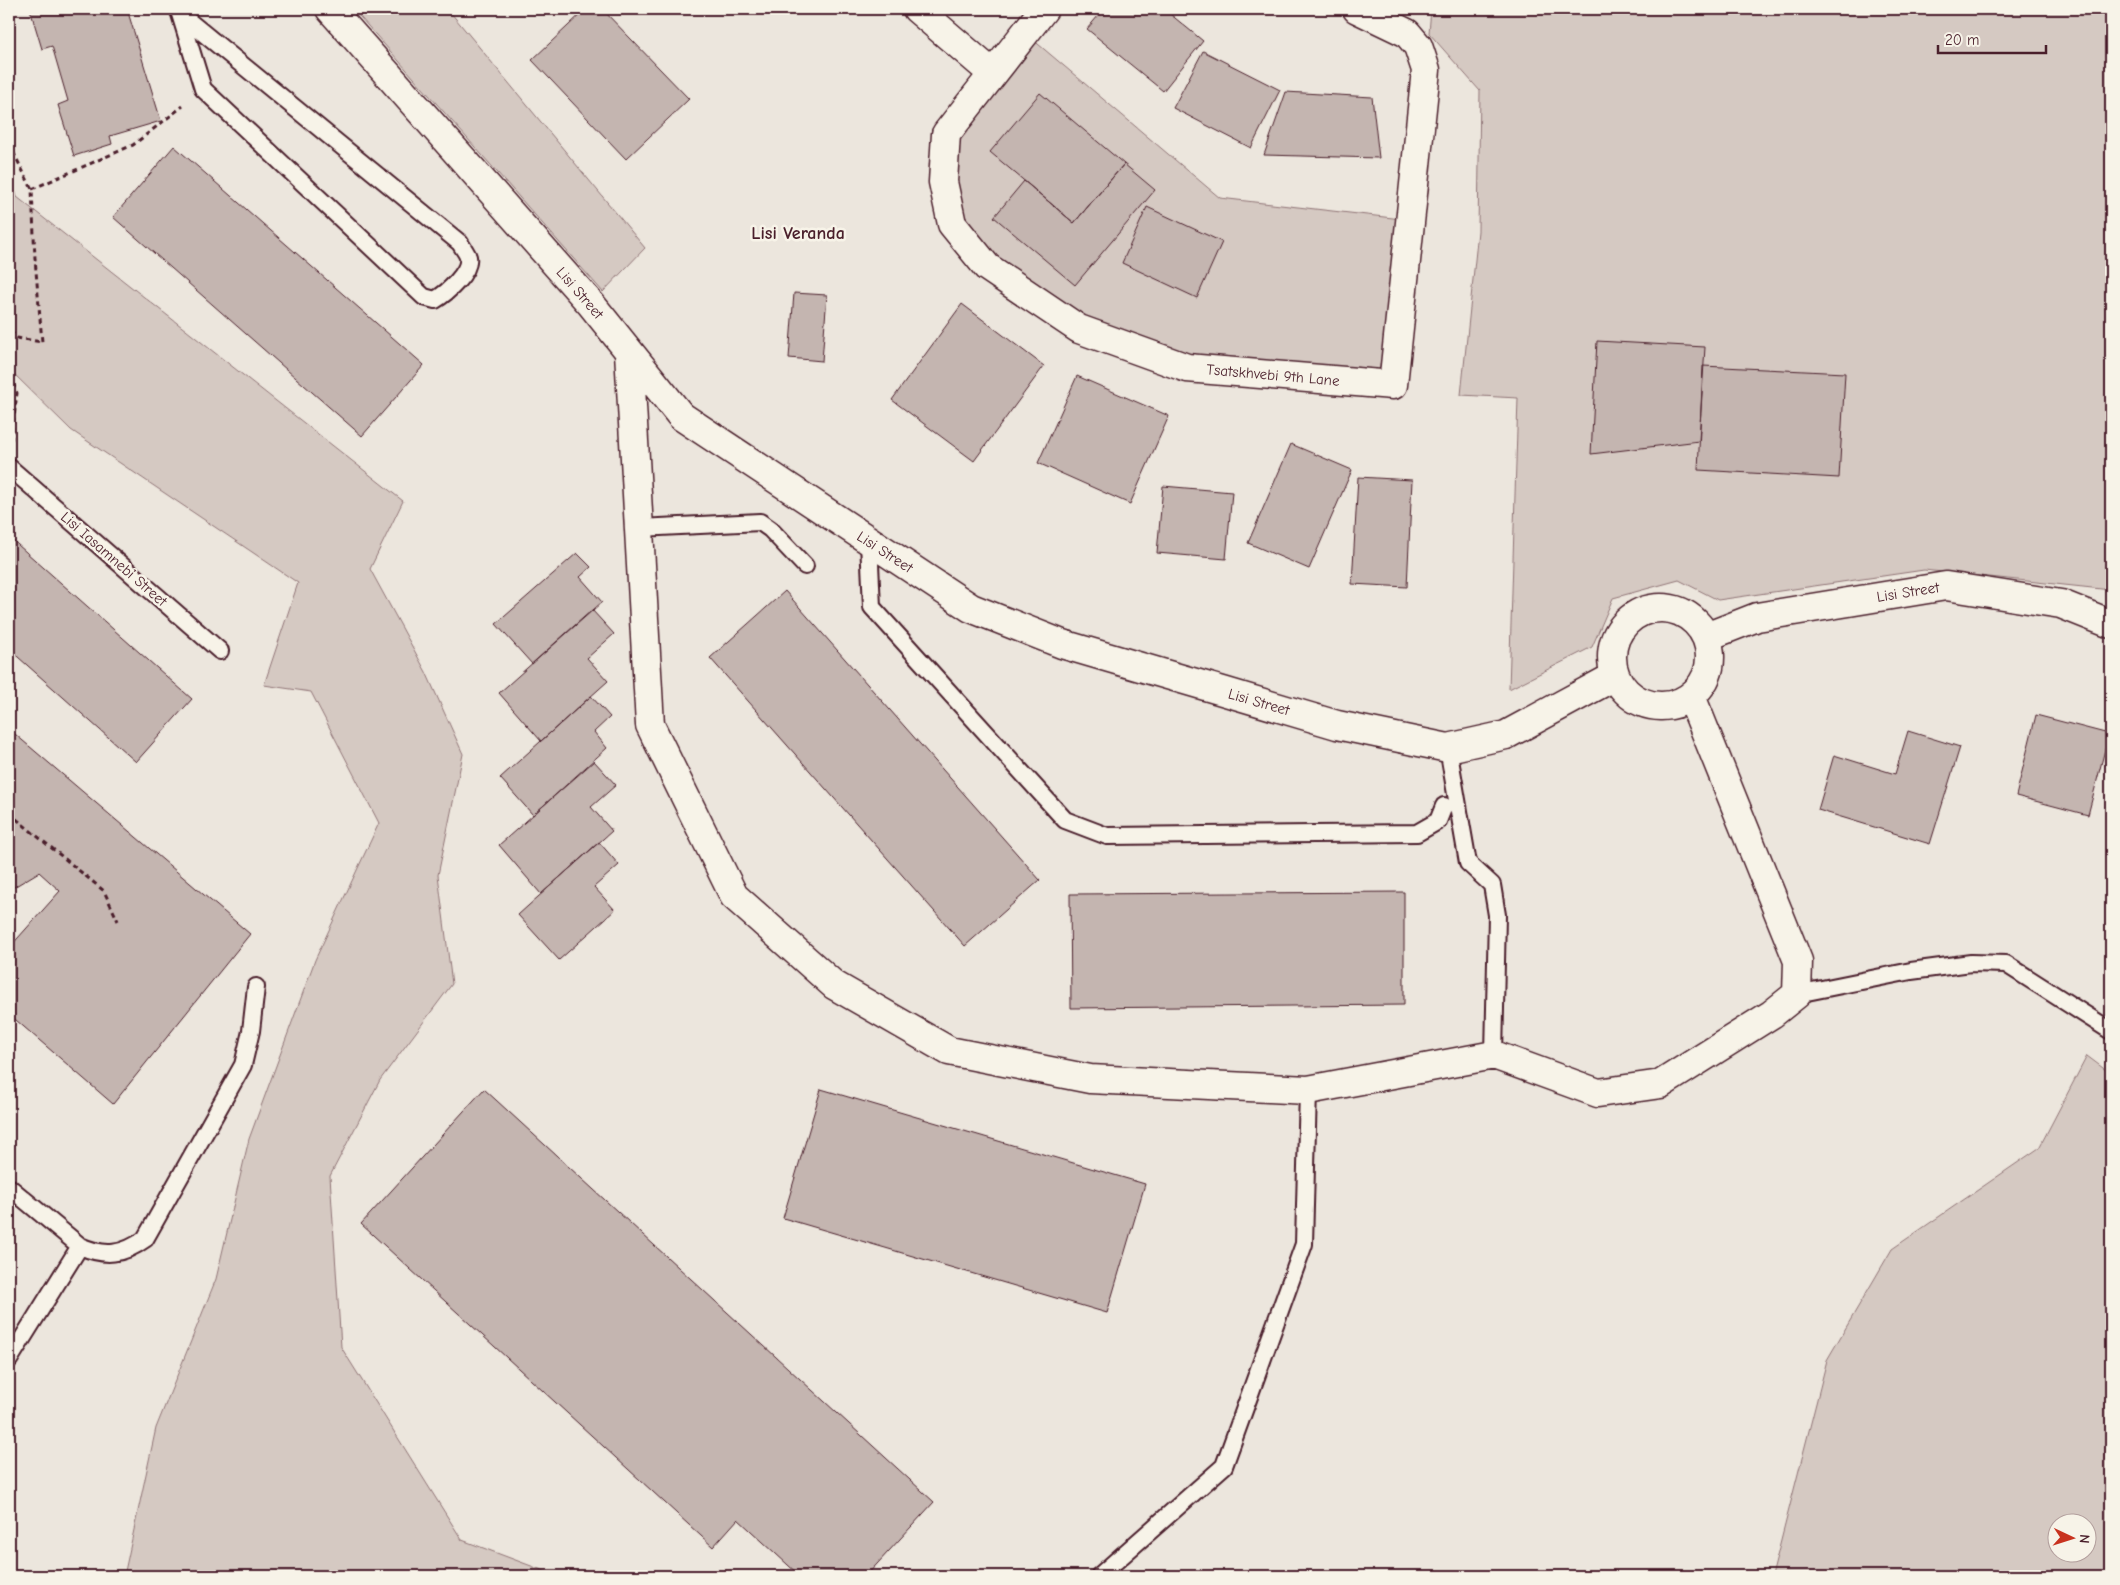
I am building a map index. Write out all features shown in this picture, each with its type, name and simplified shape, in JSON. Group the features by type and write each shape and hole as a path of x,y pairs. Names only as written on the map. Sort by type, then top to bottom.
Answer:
{"street":[{"name":"Lisi Street","path":"330,9 591,304 681,416 971,608 1062,644 1337,725 1448,748 1506,735 1615,676"},
{"path":"917,9 993,74"},
{"name":"Tsatskhvebi 9th Lane","path":"1044,9 946,134 942,182 952,224 987,267 1079,329 1187,368 1394,385 1426,70 1418,46 1407,33 1357,9"},
{"path":"629,352 650,725 734,896 834,985 949,1051 1090,1079 1308,1090 1494,1055 1598,1094 1661,1084 1772,1014 1797,994 1798,960 1691,696"},
{"name":"Lisi Street","path":"1706,637 1757,616 1946,586 2061,604 2111,624"},
{"path":"1648,609 1676,610 1688,616 1699,625 1706,637 1710,653 1709,669 1705,680 1691,696 1675,704 1657,706 1639,702 1625,691 1615,676 1612,648 1617,635 1625,624 1636,615 1648,609"}],"lane":[{"path":"179,11 460,243 468,256 467,269 445,294 435,300 424,297 203,89 179,11"},
{"name":"Lisi Iasamnebi Street","path":"9,467 220,651"},
{"path":"640,528 760,522 770,529 805,566"},
{"path":"869,542 872,607 1065,820 1107,836 1418,833 1438,821 1444,806"},
{"path":"1448,748 1468,863 1492,885 1497,915 1494,1055"},
{"path":"1797,994 1920,970 1971,963 2006,964 2111,1031"},
{"path":"9,1187 80,1246 94,1252 111,1253 130,1250 145,1239 243,1064 251,1031 256,986"},
{"path":"1099,1576 1224,1466 1304,1244 1308,1090"},
{"path":"9,1360 80,1246"}],"path":[{"path":"32,190 133,145 184,105"},
{"path":"9,144 32,190 35,259 42,342 17,338 9,329"},
{"path":"9,375 17,393 11,441"},
{"path":"9,813 104,891 118,921"}],"shaded area":[{"path":"353,9 455,9 451,13 645,248 603,292"},
{"path":"1431,9 2111,9 2111,590 1924,570 1718,600 1679,580 1613,598 1592,647 1509,689 1518,398 1461,395 1478,231 1480,91 1429,33"},
{"path":"1025,33 1220,198 1410,220 1393,385 1187,368 1079,329 952,224 946,134"},
{"path":"9,168 17,197 403,501 370,569 426,672 463,754 438,875 452,984 380,1080 330,1176 341,1347 462,1540 558,1576 124,1576 156,1428 216,1279 249,1139 315,960 379,823 311,692 264,685 298,583 71,430 9,369"},
{"path":"2087,1056 2111,1074 2111,1576 1772,1576 1827,1360 1892,1249 2039,1148"}],"building":[{"path":"30,9 127,9 161,121 110,136 112,144 74,156 58,105 68,101 52,46 42,49"},
{"path":"586,9 602,9 689,99 626,159 532,60"},
{"path":"1104,9 1164,9 1203,41 1163,91 1087,29"},
{"path":"1203,51 1280,90 1251,148 1173,108"},
{"path":"1286,92 1372,97 1379,158 1264,155"},
{"path":"1040,93 1124,164 1074,223 990,152"},
{"path":"174,146 424,365 362,436 113,217"},
{"path":"1124,164 1155,190 1075,285 994,217 1024,181 1074,223"},
{"path":"1147,207 1222,242 1197,298 1122,263"},
{"path":"794,293 827,295 822,361 789,358"},
{"path":"962,304 1044,366 974,461 892,400"},
{"path":"1597,341 1705,347 1699,441 1591,454"},
{"path":"1703,366 1845,373 1839,478 1698,470"},
{"path":"1077,376 1169,416 1130,504 1038,463"},
{"path":"1291,444 1352,470 1309,569 1248,543"},
{"path":"1358,477 1412,480 1407,587 1352,584"},
{"path":"1163,486 1232,492 1226,559 1157,553"},
{"path":"9,537 192,699 136,762 9,649"},
{"path":"577,553 591,567 580,577 602,602 532,664 496,624"},
{"path":"785,591 1040,880 965,946 710,658"},
{"path":"592,610 614,634 587,658 608,681 541,741 499,693"},
{"path":"591,696 610,717 594,732 607,748 533,815 500,778"},
{"path":"2036,715 2109,734 2088,815 2016,796"},
{"path":"9,729 250,934 113,1104 9,1014 9,948 60,891 39,872 9,890"},
{"path":"1908,731 1960,747 1930,844 1818,810 1834,755 1895,774"},
{"path":"594,761 616,785 591,807 612,831 541,894 499,845"},
{"path":"599,842 619,865 594,887 615,910 559,960 518,915"},
{"path":"1404,892 1404,1005 1071,1008 1070,894"},
{"path":"484,1089 934,1502 866,1576 800,1576 738,1519 713,1547 361,1224"},
{"path":"821,1089 1145,1184 1107,1313 783,1218"}],"district":[{"name":"Lisi Veranda","path":"798,233"}]}
